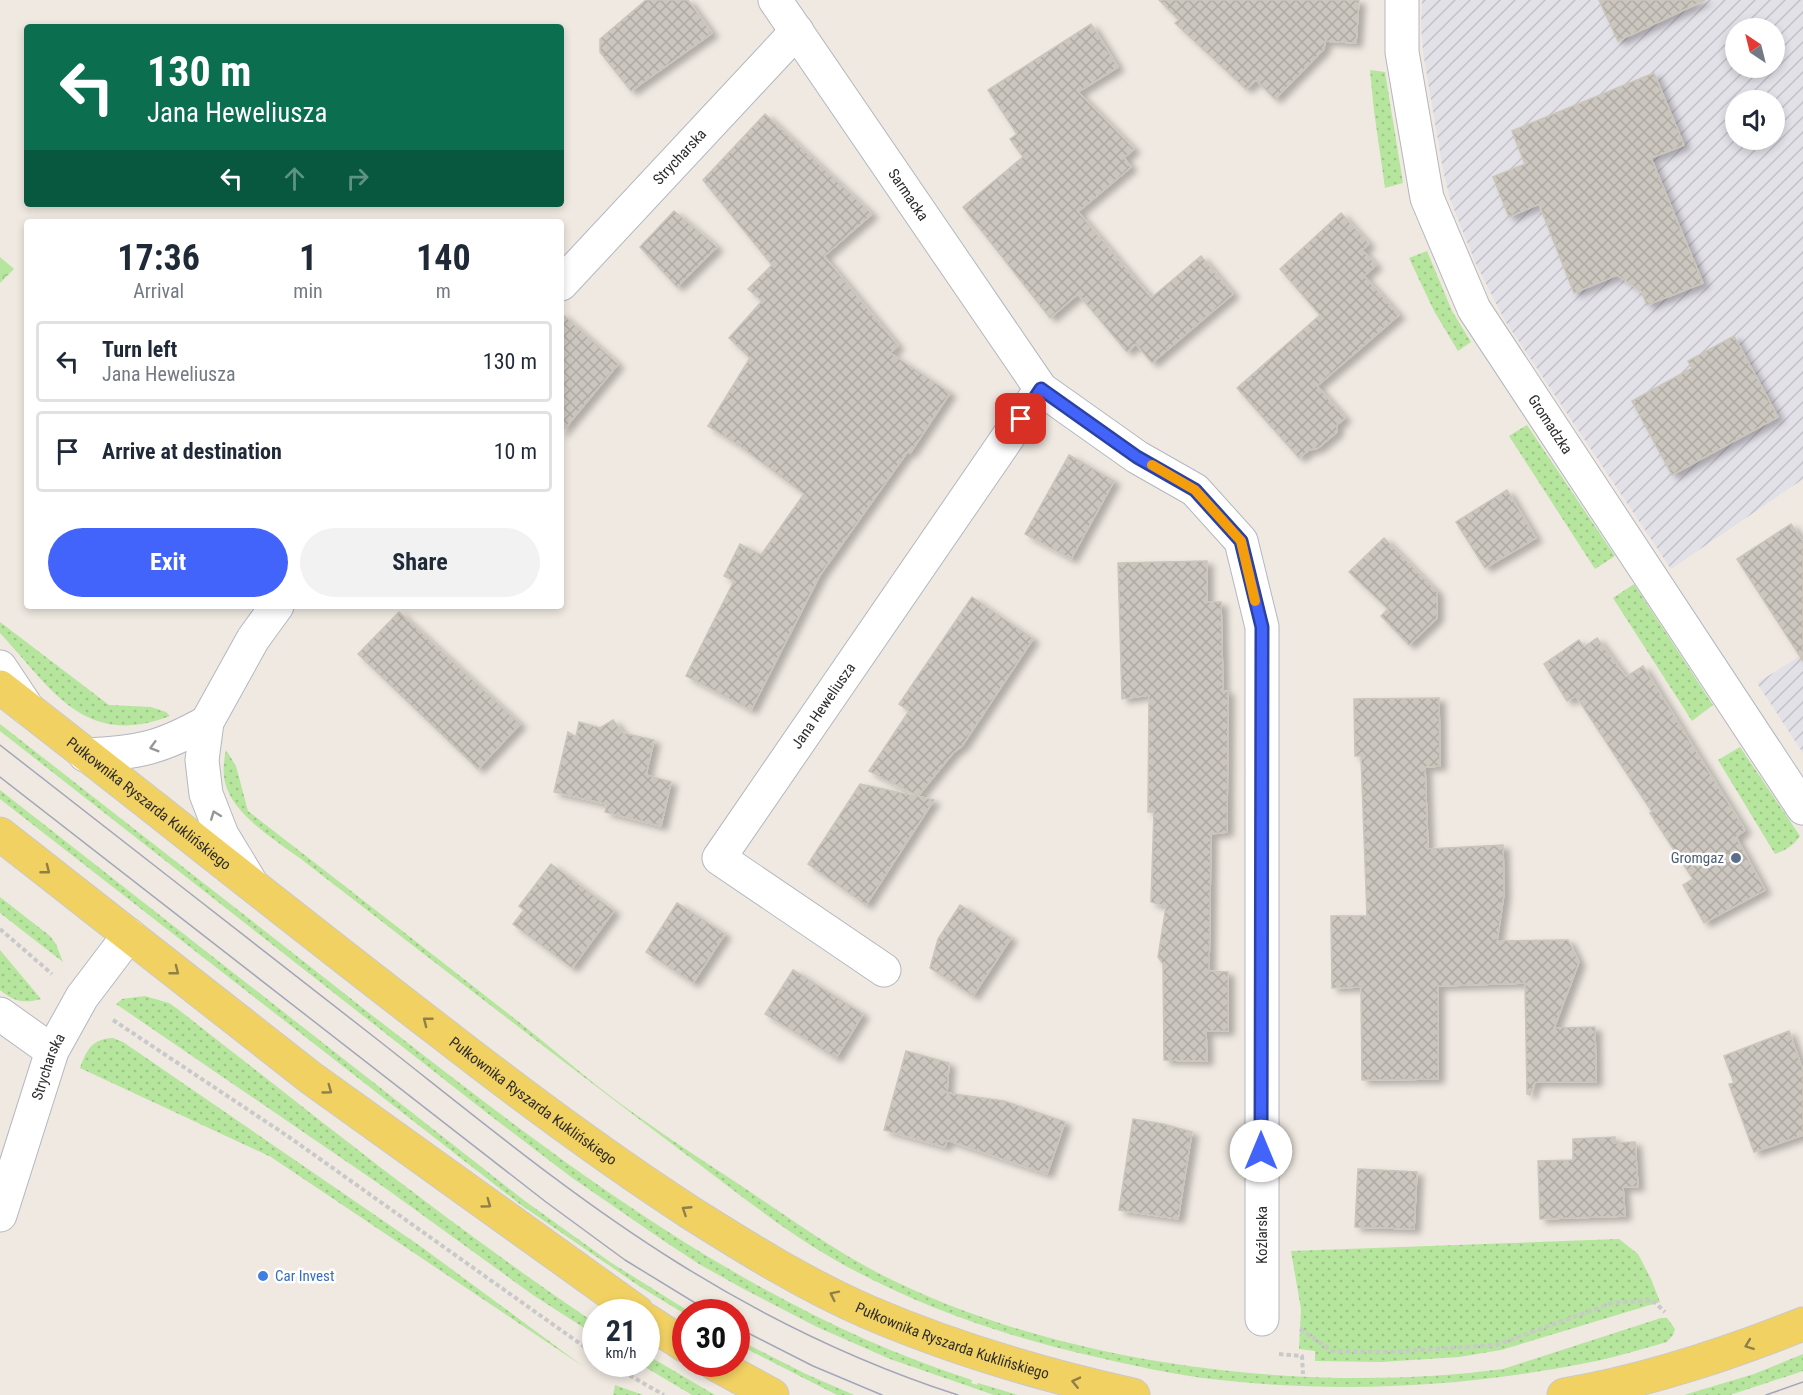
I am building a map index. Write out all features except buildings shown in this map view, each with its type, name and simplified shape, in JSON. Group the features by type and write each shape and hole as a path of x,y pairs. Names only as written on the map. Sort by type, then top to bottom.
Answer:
{"main road":[{"name":"Pułkownika Ryszarda Kuklińskiego","path":"0,687 565,1127 735,1242 868,1312 976,1353 1060,1379 1133,1395"},
{"path":"0,834 311,1078 619,1299"},
{"path":"1564,1395 1673,1370 1744,1347 1803,1324"},
{"path":"739,1377 772,1395"}],"street":[{"name":"Sarmacka","path":"775,0 1041,389"},
{"name":"Gromadzka","path":"1402,0 1402,52 1427,198 1461,283 1474,309 1803,808"},
{"name":"Strycharska","path":"564,281 797,31"},
{"name":"Jana Heweliusza","path":"884,970 719,858 1041,389"},
{"name":"Koźlarska","path":"1041,389 1137,457 1195,490 1241,541 1262,627 1262,1319"},
{"path":"252,885 222,836 206,794 202,760 207,722 253,639 275,609"},
{"path":"0,667 29,710"},
{"path":"85,755 121,754 153,748 178,738 207,722"},
{"name":"Strycharska","path":"0,1215 52,1051 82,997 129,934"},
{"path":"0,1014 52,1051"}],"path":[{"path":"0,929 53,975"},
{"path":"108,1017 290,1137 582,1345"},
{"path":"1294,1325 1332,1351 1389,1352 1497,1345 1612,1302 1652,1300 1665,1312"},
{"path":"633,1377 664,1395"}],"shaded area":[{"path":"1422,0 1803,0 1803,479 1671,569 1504,319 1475,262 1450,199 1423,52"},
{"path":"1803,654 1803,753 1757,683"}],"green space":[{"path":"1370,70 1385,72 1403,183 1385,188 1374,111"},
{"path":"1427,251 1452,311 1471,342 1458,351 1434,311 1409,258"},
{"path":"0,257 14,269 0,283"},
{"path":"1527,425 1615,556 1595,569 1509,436"},
{"path":"1634,584 1713,705 1692,721 1613,598"},
{"path":"0,622 109,705 151,707 166,712 170,716 140,724 114,725 92,719 72,708 54,693 0,633"},
{"path":"0,724 442,1070 584,1175 657,1225 732,1271 809,1313 889,1350 972,1380 971,1383 1018,1395 994,1395 890,1359 817,1327 740,1287 664,1241 571,1177 487,1113 0,731"},
{"path":"1740,747 1800,836 1789,847 1775,854 1718,760"},
{"path":"226,750 236,766 248,811 612,1097 675,1142 843,1253 882,1275 951,1306 1026,1331 1105,1351 1185,1366 1267,1374 1348,1378 1427,1376 1503,1369 1661,1318 1667,1318 1675,1329 1673,1335 1667,1342 1607,1359 1491,1378 1395,1386 1299,1386 1203,1378 1122,1363 1061,1349 993,1329 926,1304 830,1257 772,1219 260,829 241,811 228,791 224,771"},
{"path":"0,790 525,1201 610,1262 672,1301 672,1306 521,1205 0,799"},
{"path":"0,897 50,936 63,962 0,913"},
{"path":"0,950 41,999 19,1000 0,990"},
{"path":"145,996 169,1003 179,1010 436,1210 582,1314 582,1327 533,1295 388,1190 116,1004 122,999"},
{"path":"113,1038 123,1042 423,1248 582,1366 271,1157 80,1068 91,1046"},
{"path":"1619,1239 1638,1254 1660,1302 1501,1350 1459,1357 1381,1362 1315,1361 1315,1351 1299,1349 1301,1309 1291,1251"},
{"path":"750,1346 854,1395 837,1395 750,1351"},
{"path":"1803,1354 1803,1371 1730,1395 1684,1395 1754,1374"},
{"path":"660,1363 672,1370 672,1377 684,1377 715,1395 692,1395 660,1376"},
{"path":"615,1385 643,1395 613,1395"}],"tram line":[{"path":"0,745 525,1156 639,1238 711,1283 814,1338 885,1369 958,1395"},
{"path":"0,777 546,1202 625,1260 689,1299"},
{"path":"750,1334 813,1366 882,1395"},
{"path":"1766,1395 1803,1382"}],"slow traffic":[{"path":"1152,465 1195,490 1241,541 1255,601"}],"place":[{"name":"Gromgaz","path":"1736,858"},
{"name":"Car Invest","path":"263,1276"}],"route":[{"path":"1021,419 1041,389 1137,457 1195,490 1241,541 1262,627 1261,1151"}]}
